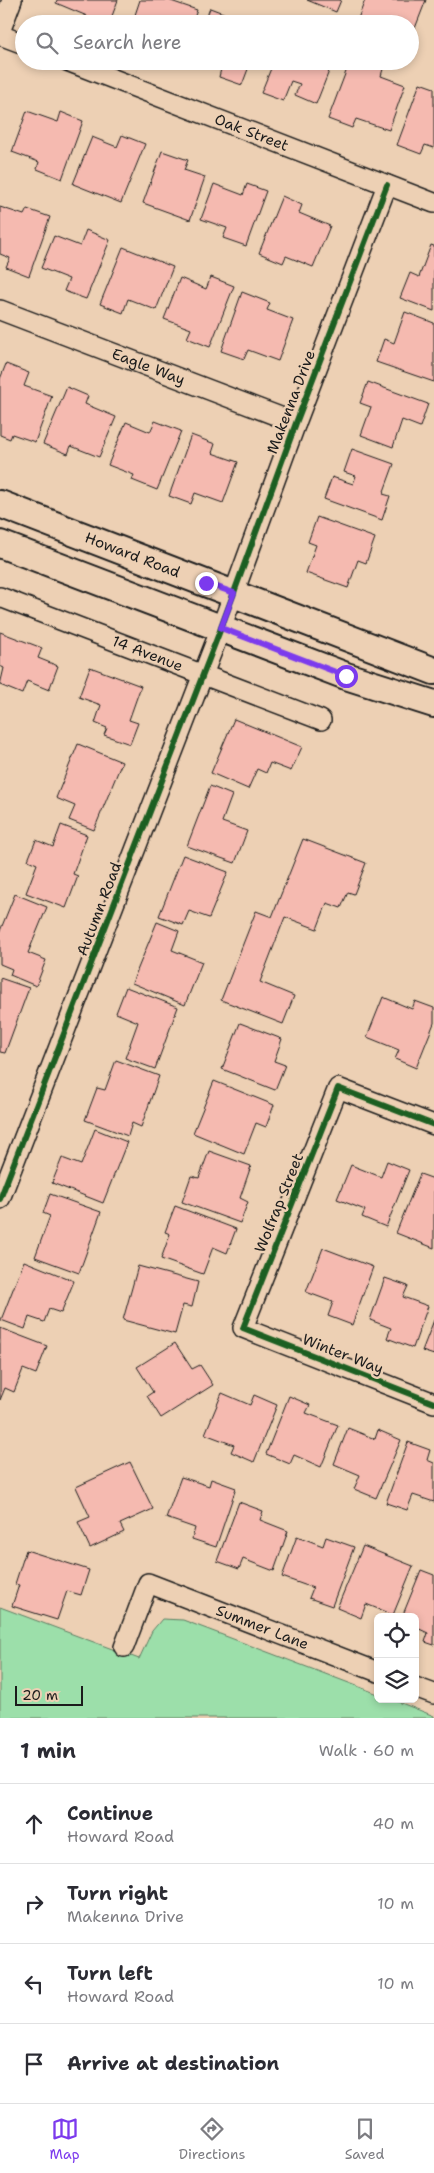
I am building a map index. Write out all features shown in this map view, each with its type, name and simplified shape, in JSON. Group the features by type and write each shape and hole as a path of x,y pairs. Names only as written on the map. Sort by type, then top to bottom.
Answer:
{"main road":[{"name":"Howard Road","path":"0,504 434,671"},
{"path":"0,544 346,676 434,704"}],"street":[{"path":"12,0 0,34 15,40"},
{"name":"Oak Street","path":"90,70 434,204"},
{"name":"Makenna Drive","path":"221,628 387,185"},
{"name":"Eagle Way","path":"0,310 296,424"},
{"name":"14 Avenue","path":"0,597 321,720"},
{"name":"Autumn Road","path":"0,1199 4,1177 221,628"},
{"name":"Wolfrap Street","path":"243,1328 338,1088 434,1125"},
{"name":"Winter Way","path":"243,1328 434,1403"},
{"name":"Summer Lane","path":"124,1646 148,1583 374,1670"},
{"path":"419,1688 434,1694"}],"green space":[{"path":"0,1607 139,1659 152,1631 162,1619 183,1620 374,1692 374,1703 401,1703 434,1716 434,1718 0,1718"}],"building":[{"path":"57,0 118,0 112,15 85,15 56,3"},
{"path":"140,0 168,0 197,10 195,15 135,15"},
{"path":"307,0 341,0 336,12"},
{"path":"365,0 426,0 419,18 419,15 359,15"},
{"path":"210,8 228,15 207,15"},
{"path":"221,70 248,70 242,85 219,77"},
{"path":"270,70 329,70 316,104 295,95 300,84 291,81 283,101 261,93"},
{"path":"347,70 383,70 381,76 405,85 389,130 356,119 352,128 328,119"},
{"path":"420,83 434,88 434,148 425,145 421,154 397,145"},
{"path":"27,111 58,122 61,112 83,121 62,179 37,169 39,162 12,152"},
{"path":"122,135 145,144 121,203 73,184 92,137 117,147"},
{"path":"162,151 188,160 184,170 205,177 190,220 143,203"},
{"path":"214,184 243,195 247,184 266,191 246,246 223,238 227,228 201,219"},
{"path":"282,196 302,205 299,213 330,226 313,267 286,256 283,263 259,253"},
{"path":"0,207 24,215 27,209 50,217 29,276 6,267 10,258 0,254"},
{"path":"86,230 110,240 86,299 64,291 69,279 41,268 54,236 80,246"},
{"path":"431,245 434,246 434,311 400,298 410,273 419,277"},
{"path":"123,247 173,267 156,310 128,299 123,313 100,304"},
{"path":"211,277 234,286 210,347 187,338 191,329 164,319 180,278 206,289"},
{"path":"242,292 270,303 267,310 293,320 278,361 248,350 244,359 221,351"},
{"path":"405,312 434,323 434,382 376,362 384,339 394,343"},
{"path":"6,364 29,373 24,386 52,396 35,442 12,434 10,439 0,435 0,379"},
{"path":"368,382 428,404 420,427 402,420 393,447 361,435 371,407 360,403"},
{"path":"67,387 88,396 85,404 116,417 99,457 71,446 68,454 43,444"},
{"path":"155,421 181,431 157,490 132,480 134,475 108,465 126,422 150,432"},
{"path":"191,435 215,444 212,453 238,462 223,503 195,493 191,504 169,496"},
{"path":"352,449 394,464 383,494 390,496 382,520 324,499 332,477 353,484 356,476 344,472"},
{"path":"317,517 375,538 366,563 358,560 348,588 306,573 316,545 308,542"},
{"path":"0,632 42,648 38,658 58,666 49,690 27,681 22,694 0,685 4,668 0,666"},
{"path":"90,667 141,686 129,720 138,723 130,744 104,735 107,728 95,723 101,705 79,697"},
{"path":"234,719 302,747 291,771 270,763 266,773 257,769 248,789 211,773"},
{"path":"78,744 122,762 94,830 69,820 75,806 56,798"},
{"path":"210,786 232,795 222,822 247,831 235,863 187,846"},
{"path":"61,825 87,835 73,874 78,876 66,908 26,893 37,864 28,860 36,840 53,847"},
{"path":"303,839 366,863 354,894 348,892 341,908 327,903 317,929 285,917 260,982 294,996 283,1024 221,1000 256,911 272,917"},
{"path":"183,855 228,872 209,918 189,911 183,925 159,916"},
{"path":"15,894 47,907 28,953 46,960 36,986 10,975 12,969 0,964 0,931"},
{"path":"157,922 179,931 172,950 202,962 185,1005 132,983"},
{"path":"0,978 29,988 5,1053 0,1052"},
{"path":"126,987 178,1007 155,1069 125,1058 138,1022 116,1013"},
{"path":"383,997 412,1009 415,1001 434,1008 434,1023 416,1068 395,1059 399,1050 367,1037"},
{"path":"240,1023 282,1039 274,1061 285,1065 275,1090 222,1069"},
{"path":"116,1060 159,1076 141,1127 132,1123 128,1136 85,1120 97,1088 105,1090"},
{"path":"214,1081 274,1105 266,1127 256,1123 244,1154 193,1133"},
{"path":"95,1129 127,1142 103,1203 52,1183 62,1158 81,1165"},
{"path":"209,1151 251,1166 240,1198 248,1202 240,1223 182,1202 191,1176 199,1178"},
{"path":"387,1161 409,1170 386,1227 362,1217 365,1210 337,1199 351,1165 381,1177"},
{"path":"420,1174 434,1179 434,1248 396,1233"},
{"path":"50,1194 101,1212 79,1273 35,1257 50,1216 43,1213"},
{"path":"175,1206 236,1229 227,1253 213,1247 203,1274 161,1259 170,1234 165,1232"},
{"path":"323,1248 373,1267 352,1325 328,1316 333,1302 306,1292"},
{"path":"24,1261 74,1281 61,1313 49,1309 44,1322 29,1317 25,1329 1,1320"},
{"path":"138,1266 198,1282 192,1307 183,1305 175,1334 123,1320"},
{"path":"385,1278 408,1286 403,1297 428,1306 413,1348 387,1338 391,1328 370,1320"},
{"path":"434,1320 434,1355 422,1351"},
{"path":"0,1328 47,1346 36,1374 23,1369 14,1392 5,1388 0,1400"},
{"path":"175,1343 192,1369 200,1365 213,1385 161,1418 147,1396 153,1392 137,1367"},
{"path":"222,1393 250,1405 254,1395 277,1405 254,1462 231,1452 234,1445 205,1434"},
{"path":"289,1396 310,1405 306,1413 338,1425 321,1467 294,1455 290,1464 266,1454"},
{"path":"348,1428 375,1439 378,1430 401,1440 376,1498 354,1489 360,1475 334,1464"},
{"path":"408,1442 430,1450 427,1460 434,1463 434,1502 413,1495 407,1510 386,1503"},
{"path":"130,1462 153,1509 120,1524 124,1532 90,1548 78,1522 90,1517 76,1487"},
{"path":"181,1477 209,1486 211,1479 236,1488 216,1547 192,1539 195,1528 166,1518"},
{"path":"239,1502 263,1511 260,1520 288,1531 274,1571 243,1559 239,1569 217,1561"},
{"path":"297,1536 323,1546 326,1537 354,1547 332,1606 309,1598 313,1588 282,1577"},
{"path":"363,1546 413,1566 394,1613 388,1613 366,1604 361,1618 337,1608"},
{"path":"26,1550 89,1570 81,1595 67,1591 57,1620 12,1606 19,1585 15,1584"},
{"path":"421,1570 434,1575 434,1645 425,1642 428,1633 419,1629 419,1613 404,1613"}],"cycle path":[{"path":"0,1199 221,628 296,423 387,185"},
{"path":"434,1125 338,1088 243,1328 434,1403"}],"route":[{"path":"206,583 234,593 221,628 346,676"}]}
